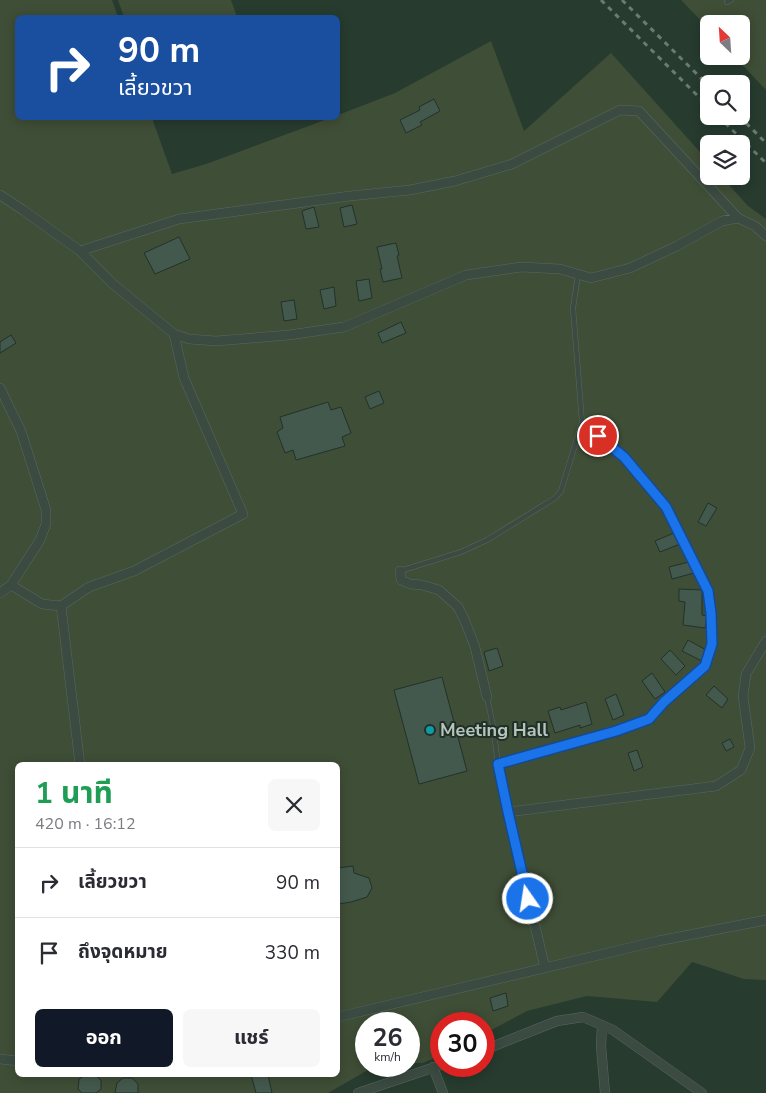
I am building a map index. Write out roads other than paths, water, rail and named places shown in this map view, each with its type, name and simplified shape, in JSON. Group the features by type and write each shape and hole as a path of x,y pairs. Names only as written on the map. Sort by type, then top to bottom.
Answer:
{"street":[{"path":"80,251 179,219 350,196 410,190 455,181 512,164 620,110 639,111 738,218 755,226 766,236"},
{"path":"0,195 80,251 113,284 174,334 189,339 216,341 289,335 344,327 466,274 521,267 560,269 591,278 630,268 677,246 722,221 738,218"},
{"path":"11,585 42,604 61,606 89,587 134,570 243,514 184,378 174,334"},
{"path":"0,388 20,431 46,510 46,524 40,540 11,585 0,592"},
{"path":"400,571 401,580 410,584 439,590 458,607 475,647 487,697"},
{"path":"61,606 80,762"},
{"path":"545,968 508,812 716,786 741,770 750,748 743,696 746,674 766,641"},
{"path":"340,1017 658,941 766,920"},
{"path":"495,1046 557,1021 584,1016 613,1030 702,1093"},
{"path":"602,1025 601,1046 605,1093"},
{"path":"0,1059 15,1061"},
{"path":"358,1093 378,1089 430,1069"},
{"path":"439,1077 443,1093"}],"lane":[{"path":"400,571 461,552 487,540 555,498 561,491 582,422 573,308 578,275"},
{"path":"497,764 616,731 649,719 664,702 705,666 712,644 708,591 666,507 624,457 582,422"},
{"path":"487,697 493,726 497,764 508,812"}],"railway":[{"path":"601,0 700,98"},
{"path":"622,0 700,77"},
{"path":"727,125 766,163"},
{"path":"748,125 766,143"}],"place":[{"name":"Meeting Hall","path":"430,730"}]}
